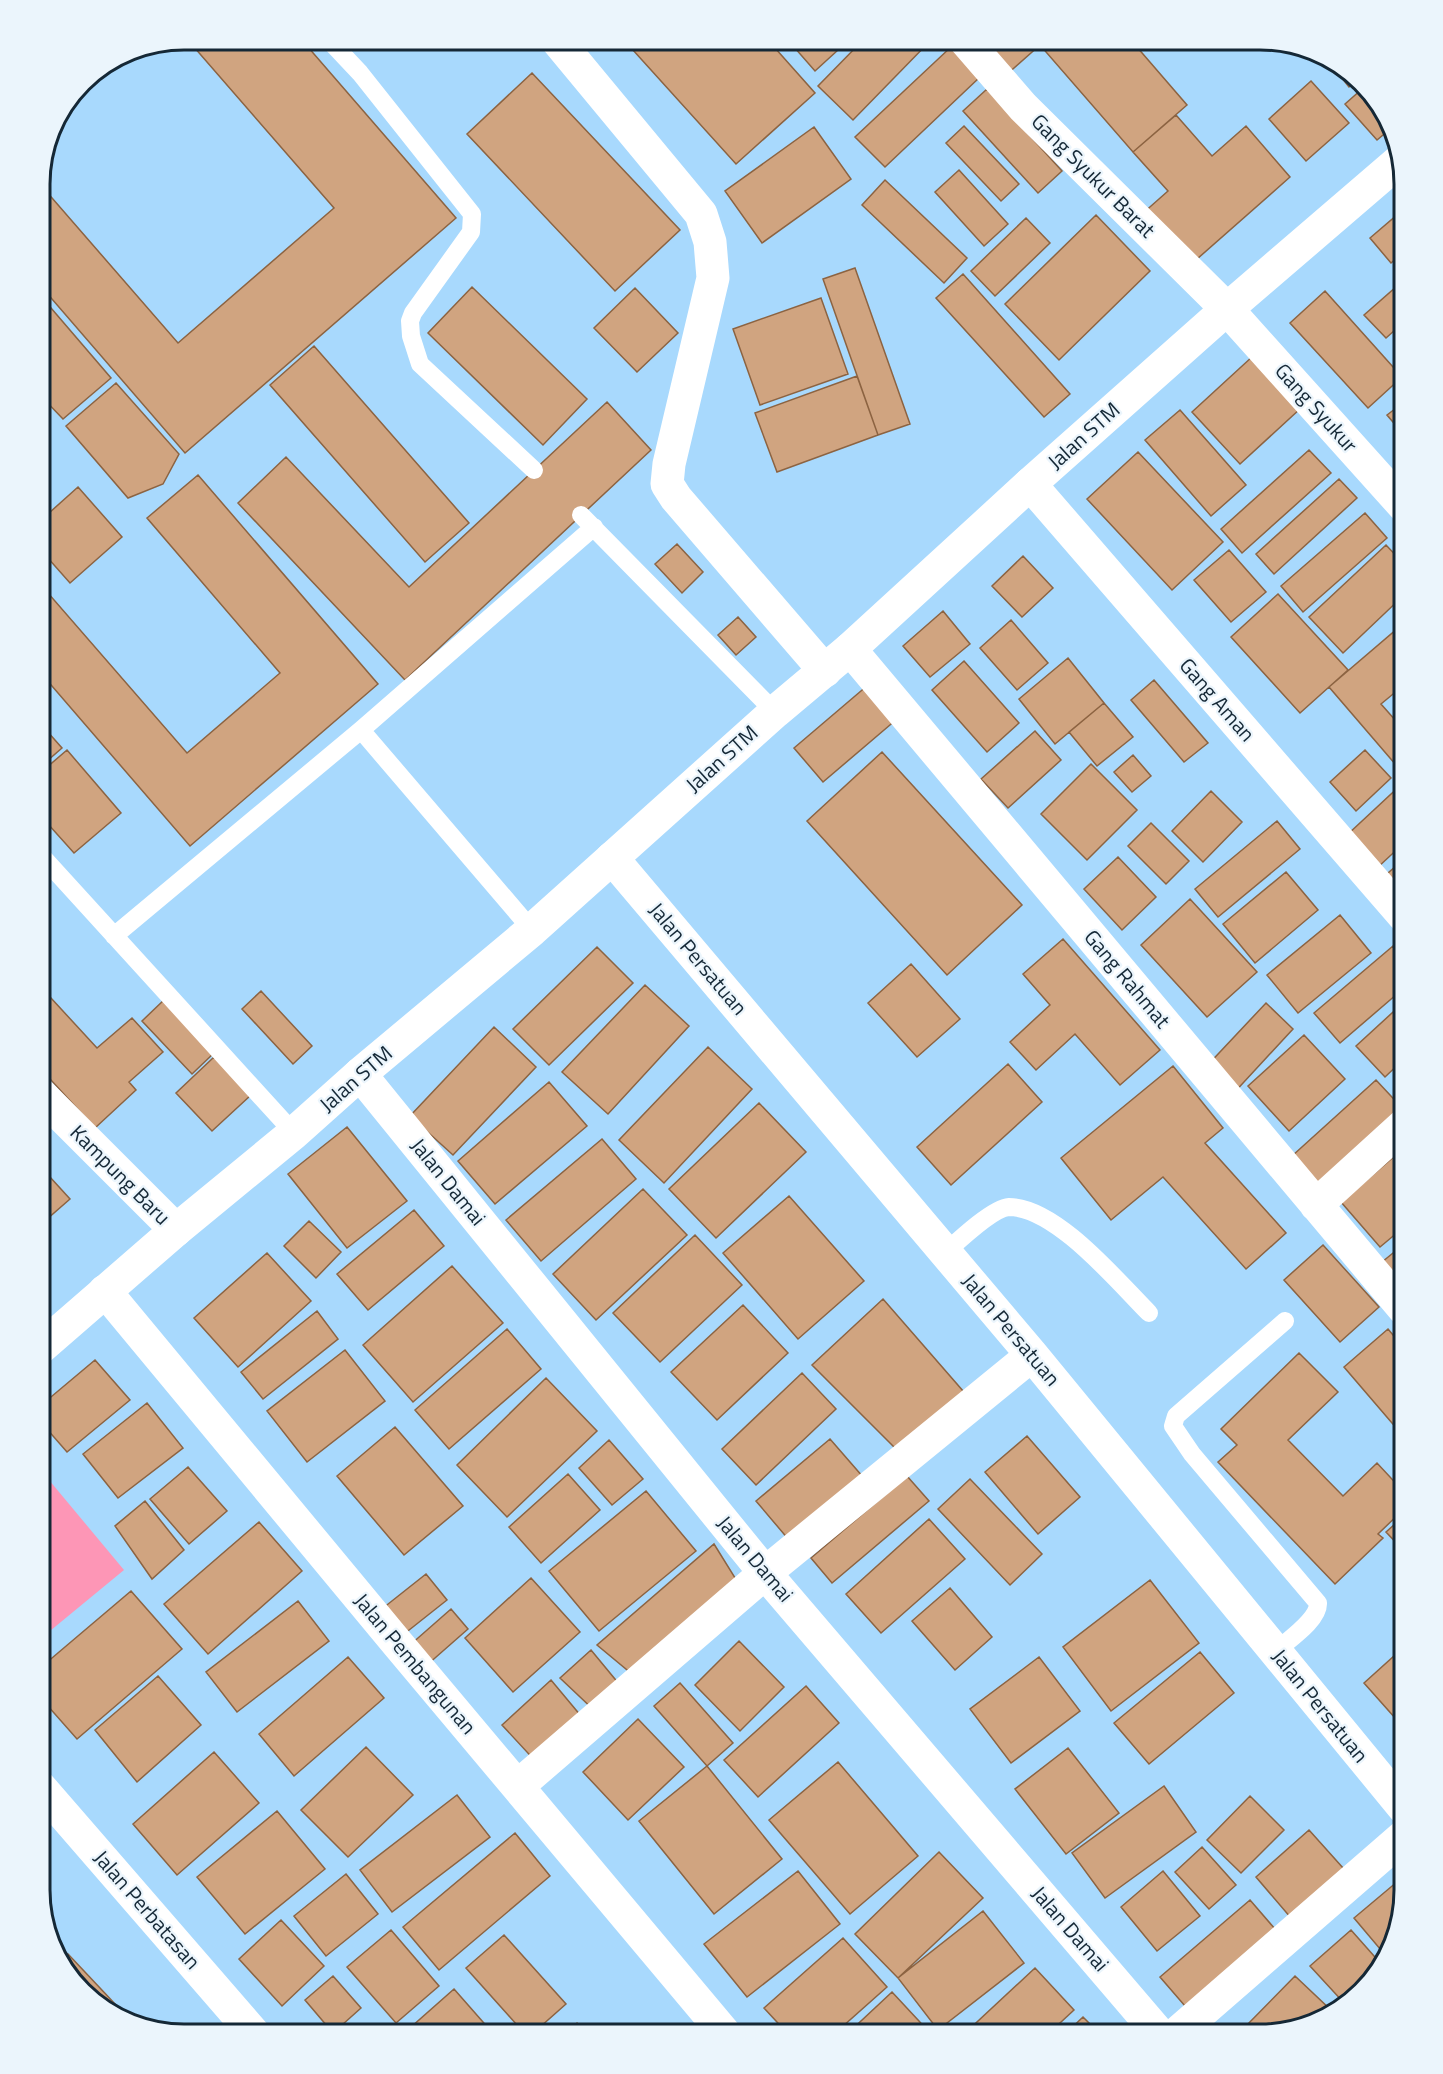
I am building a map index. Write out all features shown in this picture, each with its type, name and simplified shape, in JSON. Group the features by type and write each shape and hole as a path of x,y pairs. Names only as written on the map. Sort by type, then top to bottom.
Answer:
{"street":[{"path":"565,50 701,214 710,242 713,278 669,464 667,484 676,498 825,671"},
{"name":"Gang Syukur Barat","path":"974,50 1023,107 1227,309"},
{"name":"Jalan STM","path":"50,1339 532,930 775,712 850,649 1030,484 1227,309 1392,167"},
{"name":"Gang Syukur","path":"1227,309 1394,495"},
{"name":"Gang Aman","path":"1030,484 1394,904"},
{"name":"Gang Rahmat","path":"850,649 1394,1297"},
{"name":"Jalan Persatuan","path":"612,858 1032,1355 1394,1796"},
{"name":"Jalan Damai","path":"360,1074 765,1574 1151,2024"},
{"name":"Kampung Baru","path":"50,1104 176,1230"},
{"path":"1316,1205 1394,1134"},
{"name":"Jalan Pembangunan","path":"105,1291 717,2024"},
{"path":"518,1786 765,1574 1032,1355"},
{"name":"Jalan Perbatasan","path":"50,1799 245,2024"},
{"path":"1188,2024 1394,1845"}],"lane":[{"path":"338,50 360,73 472,214 471,232 413,313 410,328 420,364 534,470"},
{"path":"114,936 361,730 588,521 775,712"},
{"path":"361,730 532,930"},
{"path":"50,865 294,1133"},
{"path":"946,1252 990,1215 1007,1207 1026,1210 1069,1234 1149,1313"},
{"path":"1276,1652 1313,1619 1318,1603 1192,1454 1173,1426 1176,1416 1285,1321"}],"shaded area":[{"path":"50,1481 124,1570 50,1631"}],"building":[{"path":"197,50 311,50 456,218 185,453 50,297 50,196 178,343 334,208"},
{"path":"633,50 777,50 815,93 736,164"},
{"path":"797,50 838,50 815,71"},
{"path":"853,50 921,50 853,120 818,86"},
{"path":"948,50 956,50 980,77 885,167 855,137"},
{"path":"984,50 1034,50 1006,75"},
{"path":"1044,50 1140,50 1187,105 1133,152"},
{"path":"532,73 680,230 615,291 467,134"},
{"path":"1311,81 1349,123 1306,161 1269,119"},
{"path":"987,89 1062,171 1038,193 963,111"},
{"path":"1358,93 1366,102 1384,134 1377,140 1345,104"},
{"path":"1176,115 1212,156 1246,126 1290,177 1188,267 1142,214 1168,191 1133,152"},
{"path":"964,126 1019,184 1001,201 946,143"},
{"path":"814,127 851,179 762,243 725,191"},
{"path":"959,170 1008,224 984,246 935,192"},
{"path":"885,180 967,258 944,283 862,205"},
{"path":"1096,215 1150,271 1059,360 1005,304"},
{"path":"1026,218 1050,243 995,296 971,271"},
{"path":"1394,218 1394,260 1391,263 1370,238"},
{"path":"855,268 910,424 878,435 823,279"},
{"path":"963,274 1070,394 1044,417 936,298"},
{"path":"472,287 587,399 543,445 428,333"},
{"path":"635,288 678,333 637,372 594,328"},
{"path":"1394,289 1394,331 1386,338 1364,315"},
{"path":"1325,291 1394,368 1394,384 1368,408 1290,323"},
{"path":"821,298 848,374 760,405 733,329"},
{"path":"50,307 111,378 63,419 50,405"},
{"path":"314,346 469,523 425,562 270,385"},
{"path":"1253,356 1301,408 1240,464 1192,412"},
{"path":"857,376 878,435 777,472 755,413"},
{"path":"116,383 179,454 163,484 128,498 66,426"},
{"path":"607,402 651,450 405,680 238,503 286,457 409,587"},
{"path":"1180,410 1246,485 1211,516 1145,440"},
{"path":"1394,410 1394,423 1387,415"},
{"path":"1309,450 1331,473 1242,553 1221,529"},
{"path":"1138,452 1223,542 1172,590 1087,499"},
{"path":"198,475 378,684 190,846 50,684 50,595 187,753 280,673 147,518"},
{"path":"1339,479 1357,498 1274,574 1256,554"},
{"path":"78,487 122,537 70,583 50,560 50,512"},
{"path":"1365,513 1387,538 1303,612 1281,586"},
{"path":"677,544 703,572 682,593 655,564"},
{"path":"1386,545 1394,553 1394,605 1343,653 1309,617"},
{"path":"1229,550 1266,592 1231,622 1194,580"},
{"path":"1023,556 1053,588 1022,617 992,586"},
{"path":"1278,594 1348,670 1300,713 1231,637"},
{"path":"943,611 970,644 930,677 903,646"},
{"path":"738,617 756,637 736,655 718,635"},
{"path":"1011,620 1048,663 1017,690 980,648"},
{"path":"1394,632 1394,693 1381,704 1394,719 1394,763 1329,687"},
{"path":"1068,658 1104,703 1055,744 1019,699"},
{"path":"964,661 1019,723 987,752 932,690"},
{"path":"1154,680 1208,743 1184,762 1131,700"},
{"path":"868,685 897,719 823,782 794,748"},
{"path":"1104,703 1133,737 1097,766 1069,732"},
{"path":"1035,731 1061,760 1008,808 981,779"},
{"path":"50,734 62,748 50,758"},
{"path":"67,750 121,813 74,853 50,826 50,765"},
{"path":"1365,750 1391,778 1356,811 1330,782"},
{"path":"882,752 1022,905 947,975 807,821"},
{"path":"1133,755 1151,776 1132,792 1114,772"},
{"path":"1091,764 1137,810 1087,860 1041,814"},
{"path":"1211,791 1242,822 1203,862 1172,831"},
{"path":"1394,791 1394,852 1377,868 1347,835"},
{"path":"1277,821 1300,849 1218,917 1195,889"},
{"path":"1151,823 1189,861 1166,884 1128,846"},
{"path":"1118,857 1156,897 1122,930 1084,889"},
{"path":"1394,868 1394,896 1380,880"},
{"path":"1286,872 1318,910 1255,963 1223,924"},
{"path":"1190,899 1257,972 1207,1017 1141,945"},
{"path":"1340,915 1371,953 1298,1013 1267,975"},
{"path":"1063,939 1160,1050 1120,1085 1075,1034 1036,1070 1010,1042 1050,1005 1023,974"},
{"path":"597,947 633,983 549,1065 513,1029"},
{"path":"1394,947 1394,997 1340,1043 1314,1013"},
{"path":"911,964 960,1019 917,1057 868,1003"},
{"path":"645,985 689,1026 608,1114 562,1072"},
{"path":"261,991 312,1046 293,1064 242,1009"},
{"path":"50,997 97,1048 132,1018 163,1052 129,1082 136,1090 95,1128 50,1079"},
{"path":"166,998 215,1052 192,1074 142,1021"},
{"path":"1266,1003 1293,1029 1232,1095 1204,1069"},
{"path":"1394,1011 1394,1068 1385,1077 1356,1046"},
{"path":"494,1027 536,1067 453,1155 410,1116"},
{"path":"1304,1035 1345,1079 1289,1131 1248,1086"},
{"path":"708,1047 752,1089 664,1183 619,1140"},
{"path":"214,1057 251,1095 212,1131 176,1093"},
{"path":"1008,1064 1042,1102 951,1185 917,1147"},
{"path":"1173,1066 1223,1128 1205,1143 1286,1233 1246,1269 1163,1177 1111,1220 1061,1158"},
{"path":"1376,1080 1394,1099 1394,1119 1321,1188 1292,1156"},
{"path":"549,1082 587,1126 495,1204 458,1161"},
{"path":"759,1103 806,1152 716,1238 669,1189"},
{"path":"347,1127 407,1201 347,1248 288,1174"},
{"path":"602,1139 636,1179 541,1261 506,1220"},
{"path":"1394,1157 1394,1235 1380,1247 1341,1202"},
{"path":"50,1177 70,1199 50,1216"},
{"path":"643,1189 687,1235 596,1320 553,1274"},
{"path":"789,1196 864,1281 798,1339 723,1253"},
{"path":"414,1210 444,1246 368,1310 337,1274"},
{"path":"309,1221 341,1252 316,1278 284,1246"},
{"path":"695,1235 742,1285 660,1362 613,1313"},
{"path":"1323,1245 1379,1307 1340,1342 1284,1280"},
{"path":"1394,1252 1394,1276 1382,1262"},
{"path":"267,1253 311,1301 238,1367 194,1318"},
{"path":"452,1266 503,1323 413,1402 363,1345"},
{"path":"883,1299 970,1399 903,1456 812,1365"},
{"path":"743,1305 788,1353 717,1420 671,1372"},
{"path":"317,1311 338,1339 263,1399 241,1372"},
{"path":"507,1329 541,1369 449,1449 415,1410"},
{"path":"1388,1329 1394,1336 1394,1425 1344,1367"},
{"path":"345,1350 385,1401 307,1462 267,1411"},
{"path":"1299,1353 1338,1392 1288,1440 1343,1496 1377,1463 1394,1481 1394,1519 1378,1534 1383,1538 1335,1584 1218,1462 1237,1445 1221,1429"},
{"path":"95,1360 130,1400 67,1452 50,1433 50,1398"},
{"path":"802,1373 836,1409 756,1485 722,1449"},
{"path":"546,1378 597,1431 507,1517 457,1465"},
{"path":"147,1403 183,1448 118,1498 83,1454"},
{"path":"395,1427 463,1506 404,1555 337,1476"},
{"path":"1027,1436 1080,1497 1038,1534 985,1472"},
{"path":"830,1439 863,1477 789,1540 756,1501"},
{"path":"609,1440 643,1479 612,1505 579,1468"},
{"path":"188,1467 227,1511 189,1544 150,1499"},
{"path":"568,1474 600,1510 541,1563 509,1527"},
{"path":"907,1476 929,1501 832,1583 811,1558"},
{"path":"970,1479 1042,1554 1010,1585 938,1509"},
{"path":"646,1491 696,1551 599,1631 549,1571"},
{"path":"145,1501 184,1550 152,1579 115,1526"},
{"path":"929,1519 965,1559 881,1633 846,1594"},
{"path":"259,1522 302,1571 208,1654 164,1604"},
{"path":"1394,1525 1394,1540 1386,1532"},
{"path":"714,1544 742,1589 638,1679 597,1645"},
{"path":"426,1574 447,1600 399,1638 378,1612"},
{"path":"531,1578 580,1632 513,1692 465,1638"},
{"path":"1150,1580 1199,1643 1111,1711 1063,1647"},
{"path":"950,1588 992,1637 955,1670 912,1621"},
{"path":"131,1591 182,1649 77,1739 50,1708 50,1660"},
{"path":"298,1601 329,1641 237,1712 206,1672"},
{"path":"451,1609 468,1629 427,1665 410,1645"},
{"path":"739,1641 784,1687 740,1731 695,1685"},
{"path":"591,1650 624,1690 597,1713 560,1678"},
{"path":"1200,1652 1234,1693 1149,1764 1114,1723"},
{"path":"1394,1656 1394,1717 1364,1683"},
{"path":"348,1657 384,1698 294,1776 259,1734"},
{"path":"1039,1657 1080,1711 1011,1763 970,1709"},
{"path":"158,1676 201,1725 137,1782 95,1730"},
{"path":"551,1680 586,1722 539,1765 502,1725"},
{"path":"680,1683 733,1743 707,1766 654,1706"},
{"path":"806,1686 839,1723 758,1797 724,1760"},
{"path":"638,1719 684,1767 628,1820 583,1772"},
{"path":"366,1747 413,1795 348,1857 301,1810"},
{"path":"1068,1748 1119,1813 1066,1854 1015,1789"},
{"path":"214,1752 259,1803 177,1875 133,1824"},
{"path":"838,1762 918,1856 850,1914 769,1820"},
{"path":"707,1766 782,1859 714,1914 639,1821"},
{"path":"1164,1786 1196,1832 1105,1898 1072,1853"},
{"path":"457,1795 490,1837 392,1912 360,1870"},
{"path":"1250,1796 1284,1830 1241,1873 1207,1840"},
{"path":"277,1811 325,1869 245,1934 197,1877"},
{"path":"1309,1830 1352,1878 1297,1925 1256,1877"},
{"path":"515,1833 550,1876 439,1970 403,1927"},
{"path":"1202,1847 1236,1885 1209,1909 1175,1872"},
{"path":"939,1852 983,1898 898,1978 855,1934"},
{"path":"798,1871 840,1924 747,1997 704,1944"},
{"path":"1163,1871 1200,1916 1157,1951 1121,1907"},
{"path":"346,1874 378,1914 326,1956 294,1916"},
{"path":"1394,1884 1389,1925 1380,1948 1354,1918"},
{"path":"1250,1900 1275,1929 1185,2006 1160,1977"},
{"path":"983,1911 1024,1963 946,2024 933,2024 898,1978"},
{"path":"281,1920 324,1966 282,2006 239,1959"},
{"path":"391,1930 439,1986 396,2023 347,1967"},
{"path":"1351,1930 1375,1957 1366,1972 1339,1998 1310,1966"},
{"path":"504,1935 566,2004 543,2024 516,2024 466,1968"},
{"path":"843,1938 887,1987 845,2024 779,2024 764,2008"},
{"path":"67,1955 117,2006 89,1985 77,1972"},
{"path":"1035,1968 1074,2010 1059,2024 975,2024"},
{"path":"333,1976 361,2008 343,2024 325,2024 305,2000"},
{"path":"1295,1976 1326,2006 1294,2020 1248,2024"},
{"path":"454,1989 485,2024 414,2024"},
{"path":"892,1992 922,2024 858,2024"},
{"path":"1083,2017 1090,2024 1076,2024"}]}
